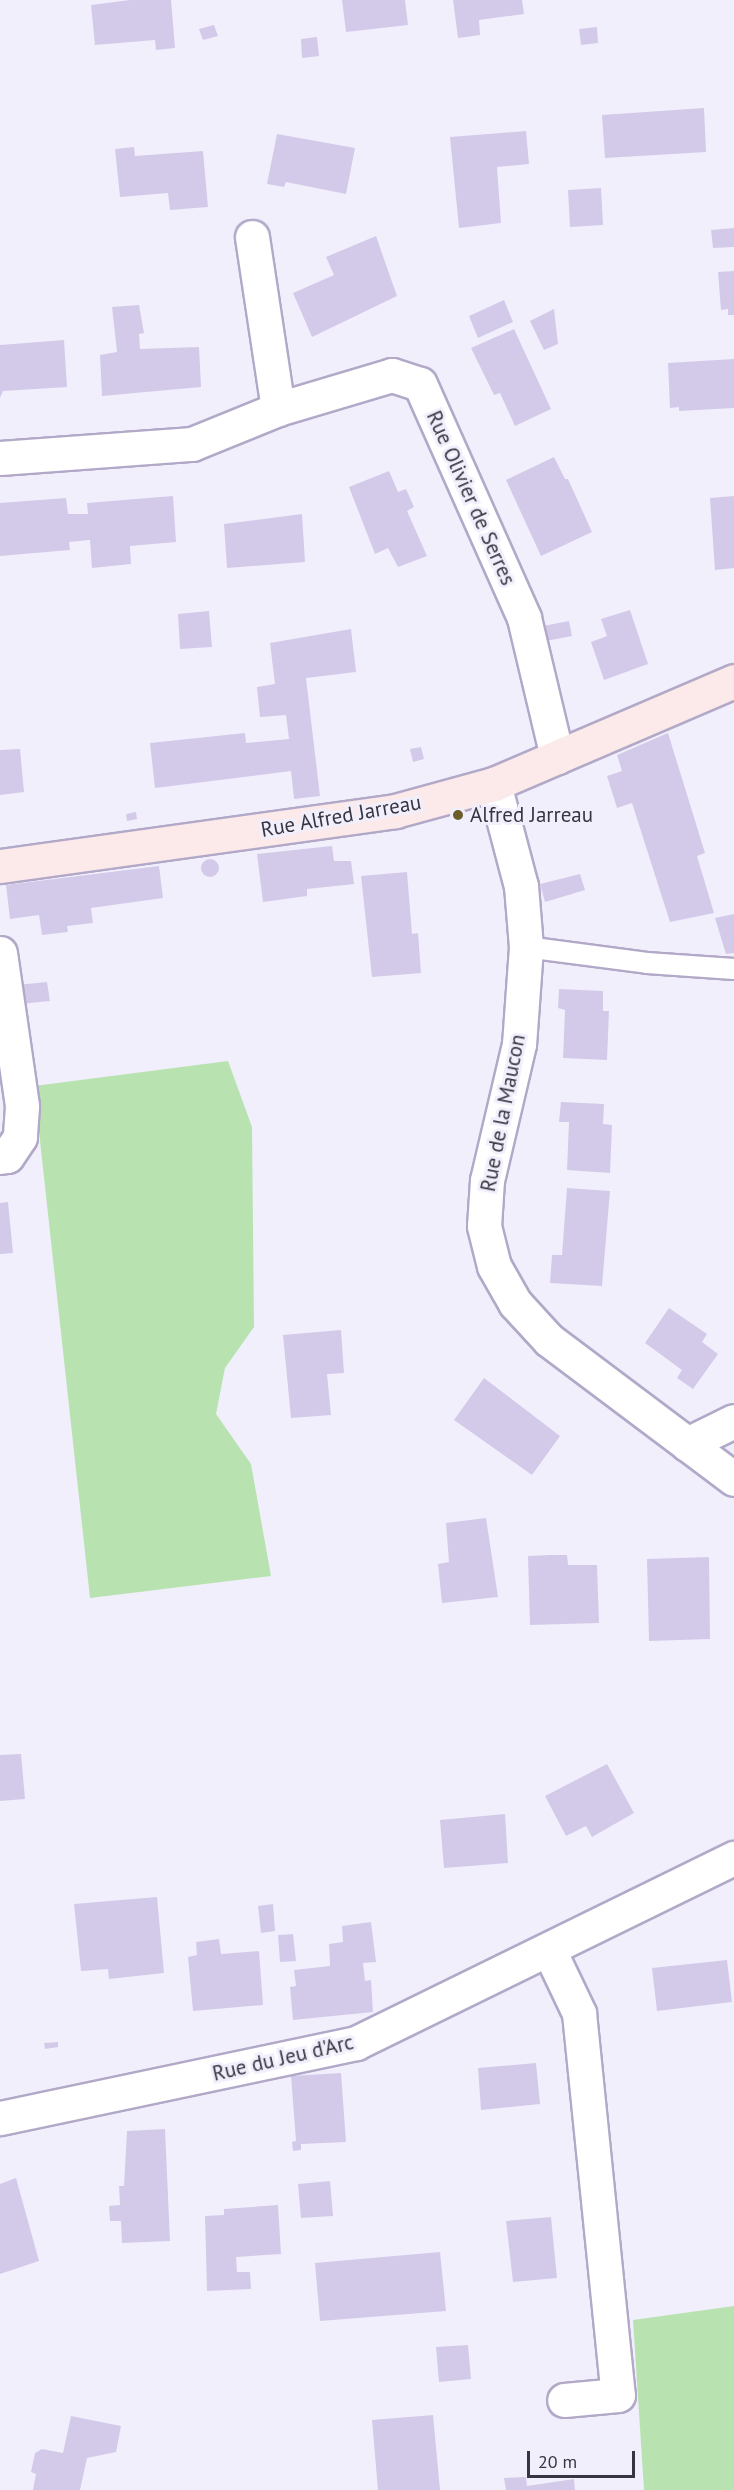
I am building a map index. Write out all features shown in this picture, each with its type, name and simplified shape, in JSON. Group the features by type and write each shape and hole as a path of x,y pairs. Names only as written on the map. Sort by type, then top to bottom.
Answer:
{"street":[{"path":"252,237 278,409"},
{"name":"Rue Olivier de Serres","path":"0,458 192,444 278,409 392,375 420,384 524,618 557,757"},
{"name":"Rue Alfred Jarreau","path":"0,866 395,811 494,784 734,681"},
{"name":"Rue de la Maucon","path":"494,784 521,886 526,947 519,1044 487,1180 484,1226 494,1266 515,1303 549,1340 734,1479"},
{"path":"0,953 22,1106 20,1137 7,1156 0,1157"},
{"path":"687,1443 734,1421"},
{"name":"Rue du Jeu d'Arc","path":"0,2118 356,2043 734,1858"},
{"path":"549,1950 579,2013 618,2395 564,2400"}],"lane":[{"path":"526,947 647,963 734,969"}],"green space":[{"path":"228,1061 252,1127 254,1327 225,1368 216,1414 251,1464 271,1576 90,1598 34,1086"},
{"path":"734,2306 734,2490 644,2490 633,2320"}],"building":[{"path":"130,0 171,0 175,48 156,50 155,40 95,45 91,5"},
{"path":"342,0 405,0 408,25 346,32"},
{"path":"453,0 522,0 524,14 479,20 480,35 458,38"},
{"path":"214,25 218,36 203,40 199,29"},
{"path":"597,27 598,43 581,45 579,29"},
{"path":"317,37 319,56 302,58 301,39"},
{"path":"704,108 706,152 605,158 602,115"},
{"path":"526,131 529,164 497,167 501,223 459,228 450,137"},
{"path":"277,134 355,148 346,194 286,182 284,187 267,184"},
{"path":"134,147 135,156 203,151 208,207 170,210 168,193 120,197 115,149"},
{"path":"601,188 603,225 570,227 568,190"},
{"path":"734,228 734,247 713,248 711,230"},
{"path":"376,236 397,296 312,337 293,293 334,275 326,257"},
{"path":"734,271 734,315 728,315 728,309 721,310 718,272"},
{"path":"504,300 513,322 478,338 469,316"},
{"path":"139,305 144,333 139,334 140,349 199,347 201,387 102,396 100,355 117,352 112,307"},
{"path":"554,309 558,344 544,350 530,321"},
{"path":"514,329 551,409 515,426 500,393 494,395 471,348"},
{"path":"64,340 67,387 3,391 0,398 0,345"},
{"path":"734,359 734,408 679,411 679,407 670,408 668,363"},
{"path":"554,457 565,479 568,479 592,532 541,556 506,480"},
{"path":"389,471 398,492 406,489 414,507 407,511 427,556 398,567 388,548 375,554 349,487"},
{"path":"173,496 176,542 130,546 131,564 92,568 90,540 69,542 70,550 0,556 0,503 66,498 68,514 88,514 87,503"},
{"path":"734,496 734,568 715,570 710,498"},
{"path":"302,514 305,562 227,568 224,524"},
{"path":"630,610 648,664 604,680 591,642 607,636 601,619"},
{"path":"209,611 212,647 180,649 178,614"},
{"path":"569,621 572,636 546,641 543,626"},
{"path":"351,629 356,672 306,678 320,796 294,799 291,771 155,788 150,743 245,733 246,743 289,739 286,715 260,717 257,687 275,684 270,643"},
{"path":"668,733 705,853 697,856 714,913 670,922 632,803 617,808 607,776 622,771 617,755"},
{"path":"421,747 424,759 413,762 410,749"},
{"path":"20,749 24,792 0,795 0,750"},
{"path":"136,812 137,819 127,821 126,814"},
{"path":"332,846 334,861 351,861 354,884 307,889 307,896 263,902 257,854"},
{"path":"210,859 216,862 219,868 216,874 210,877 204,874 201,868 204,862"},
{"path":"159,866 163,898 91,908 93,923 67,926 68,932 42,935 39,915 10,919 6,885"},
{"path":"407,872 412,934 418,933 421,973 372,977 361,876"},
{"path":"580,874 585,890 545,902 540,884"},
{"path":"734,914 734,953 726,954 715,918"},
{"path":"47,982 50,1001 19,1004 16,985"},
{"path":"559,989 603,991 603,1011 609,1011 607,1060 563,1058 565,1010 558,1008"},
{"path":"561,1102 604,1104 603,1124 612,1125 610,1173 567,1170 569,1122 559,1122"},
{"path":"567,1188 610,1191 602,1286 550,1283 552,1255 562,1255"},
{"path":"8,1202 13,1253 0,1254 0,1203"},
{"path":"669,1308 707,1334 702,1342 718,1354 693,1389 677,1378 682,1370 645,1343"},
{"path":"341,1330 344,1373 327,1374 331,1415 291,1418 283,1335"},
{"path":"484,1378 560,1436 532,1475 454,1420"},
{"path":"486,1518 498,1597 442,1603 438,1564 449,1562 446,1523"},
{"path":"567,1555 568,1565 597,1565 599,1623 530,1625 528,1556"},
{"path":"709,1557 710,1639 649,1641 647,1559"},
{"path":"21,1754 25,1799 0,1801 0,1755"},
{"path":"607,1764 634,1813 592,1837 586,1826 566,1836 545,1796"},
{"path":"505,1814 508,1863 444,1868 440,1820"},
{"path":"157,1897 164,1973 109,1979 108,1969 81,1971 74,1904"},
{"path":"273,1904 275,1931 261,1933 258,1906"},
{"path":"371,1922 376,1962 363,1963 365,1981 371,1980 373,2012 293,2020 290,1987 296,1986 294,1970 330,1966 329,1944 343,1942 342,1926"},
{"path":"293,1934 296,1961 280,1962 278,1935"},
{"path":"219,1939 221,1954 259,1951 263,2005 193,2011 188,1957 197,1955 196,1942"},
{"path":"727,1960 732,2002 657,2011 652,1968"},
{"path":"58,2042 58,2047 45,2049 44,2043"},
{"path":"536,2063 540,2104 481,2110 478,2068"},
{"path":"341,2073 346,2142 301,2144 301,2150 293,2151 292,2142 296,2141 291,2076"},
{"path":"165,2129 170,2241 122,2243 121,2221 110,2221 109,2206 120,2205 119,2186 124,2186 127,2131"},
{"path":"16,2178 39,2261 0,2274 0,2184"},
{"path":"330,2181 333,2216 301,2218 298,2184"},
{"path":"278,2205 281,2254 236,2257 237,2272 250,2272 251,2289 207,2291 205,2216 224,2215 224,2209"},
{"path":"551,2217 557,2278 513,2282 506,2221"},
{"path":"440,2252 446,2311 320,2321 315,2263"},
{"path":"468,2345 471,2379 439,2382 436,2347"},
{"path":"433,2415 440,2490 378,2490 372,2420"},
{"path":"71,2416 121,2426 116,2452 87,2458 80,2490 33,2490 36,2474 31,2472 35,2453 42,2449 63,2453"},
{"path":"526,2477 527,2486 574,2479 575,2490 506,2490 504,2478"}],"place":[{"name":"Alfred Jarreau","path":"458,815"}]}
